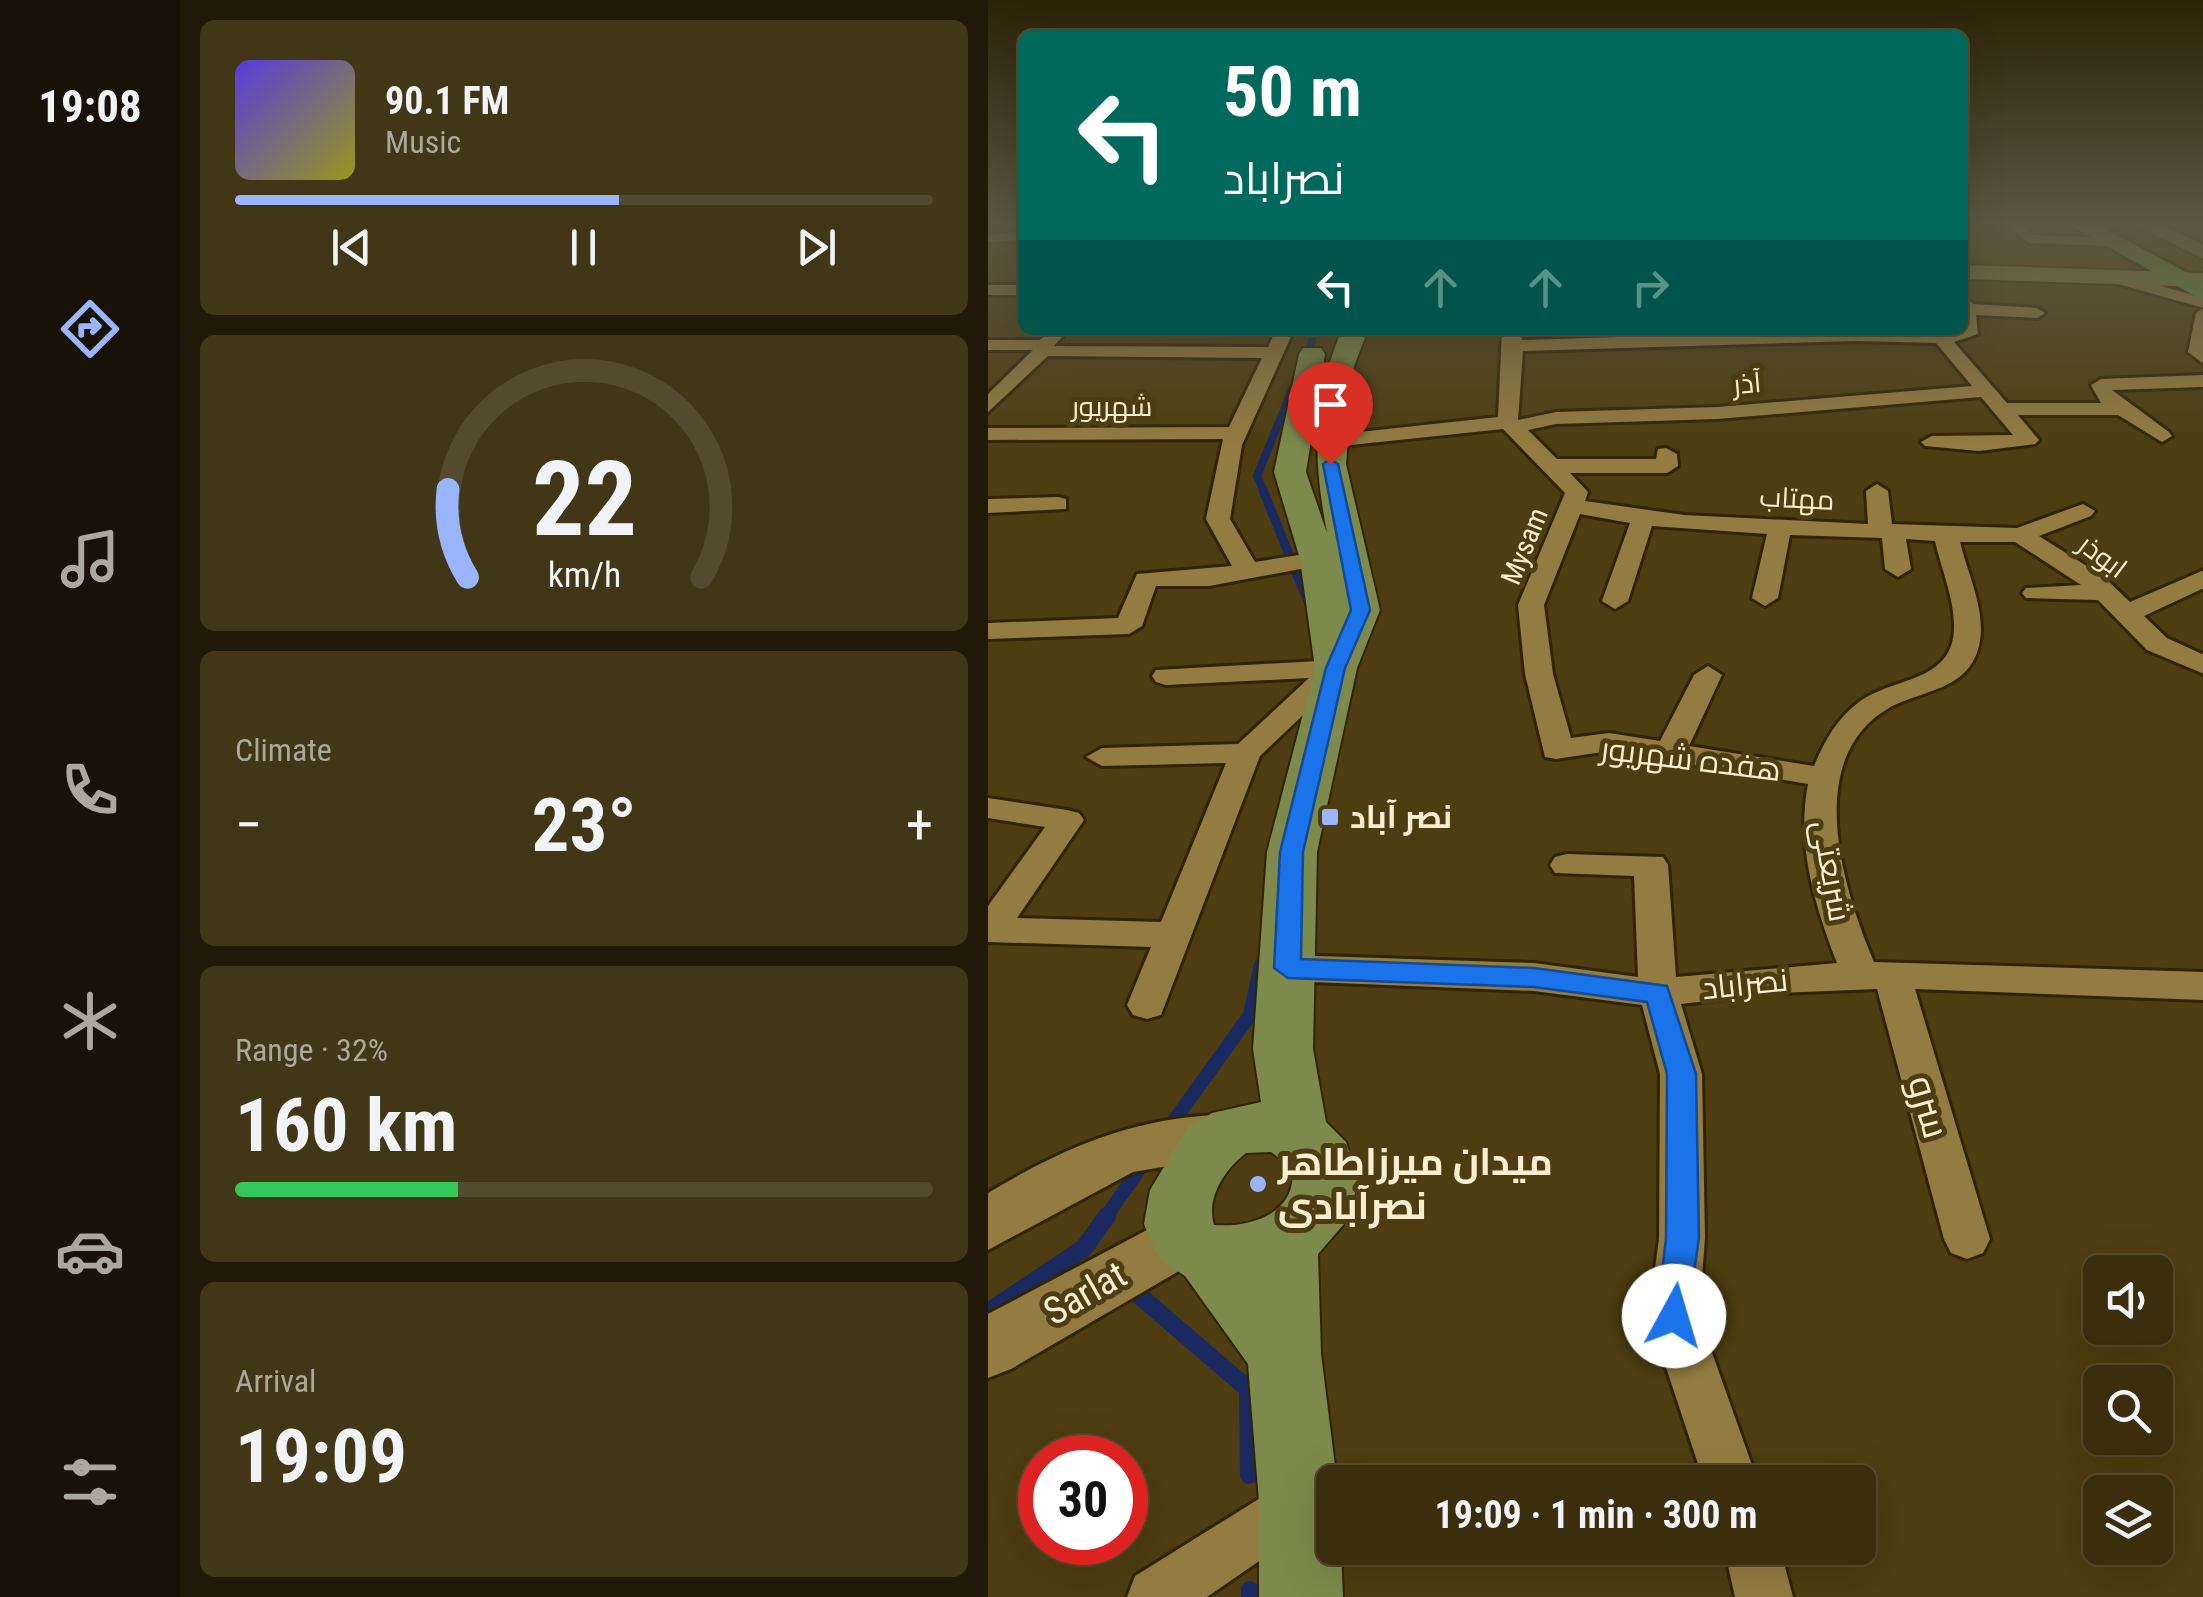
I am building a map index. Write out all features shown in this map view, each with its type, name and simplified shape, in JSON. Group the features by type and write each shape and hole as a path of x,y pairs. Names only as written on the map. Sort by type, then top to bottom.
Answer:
{"main road":[{"path":"1322,335 1313,348 1290,472 1318,559 1336,668"},
{"path":"1284,1354 1195,1247 1182,1192 1194,1162 1283,1049 1292,852 1336,668 1361,610 1330,464 1340,366 1353,335"},
{"path":"1195,1247 1247,1257 1284,1246 1309,1224 1324,1200 1324,1168 1314,1146 1215,1137"},
{"path":"1284,1246 1284,1354 1299,1502 1301,1597"}],"street":[{"path":"1968,310 2032,318"},
{"path":"2204,313 2196,352 2204,359"},
{"path":"988,344 1044,345 1055,335"},
{"path":"1246,569 1218,519 1236,433 1283,335"},
{"path":"1511,425 1513,338 1762,335"},
{"path":"1846,335 1967,335"},
{"path":"1932,442 1980,445 2028,440 1941,338"},
{"path":"988,406 1015,374 1044,351 1276,353"},
{"path":"2162,436 2104,396 2102,385 2204,381"},
{"name":"آذر","path":"1332,441 1556,418 1717,413 1984,390"},
{"path":"2003,410 2122,409"},
{"name":"Mysam","path":"1511,425 1577,492 1531,605 1539,674 1555,724 1556,750"},
{"name":"شهریور","path":"988,434 1236,433"},
{"path":"1554,466 1667,466 1666,454"},
{"path":"1877,492 1898,569"},
{"path":"988,506 1058,504"},
{"name":"مهتاب","path":"1572,506 1655,513 1735,512 1780,528 1947,538 2020,536"},
{"name":"ابوذر","path":"2084,511 2020,536 2034,548 2067,562 2105,592 2157,644 2204,666"},
{"path":"1614,601 1655,513"},
{"path":"1765,598 1780,528"},
{"name":"شریعتی","path":"1876,976 1835,915 1822,845 1820,790 1838,744 1866,710 1945,680 1959,657 1968,626 1947,538"},
{"path":"988,631 1129,626 1146,579 1209,578 1318,559"},
{"path":"2126,614 2204,578"},
{"path":"2035,593 2105,592"},
{"path":"1166,676 1336,668"},
{"path":"1147,1005 1246,753 1336,668"},
{"path":"1671,750 1708,674"},
{"name":"هفده شهریور","path":"1556,750 1610,742 1825,777"},
{"path":"1102,757 1246,753"},
{"path":"988,808 1067,820 989,930"},
{"path":"1566,865 1651,865 1658,993 1681,1074 1682,1238 1674,1316 1724,1465"},
{"path":"989,930 1173,935"},
{"name":"نصراباد","path":"1288,968 1534,978 1658,993 1777,979 1876,976 2204,986"},
{"name":"سرو","path":"1876,976 1967,1239"},
{"path":"988,1224 1088,1162 1215,1137"},
{"name":"Sarlat","path":"988,1348 1195,1247"},
{"path":"1156,1597 1299,1502"},
{"path":"1756,1565 1764,1597"}],"waterway":[{"path":"1311,344 1315,335"},
{"path":"1304,358 1312,341"},
{"path":"1264,492 1257,476 1296,380"},
{"path":"1263,490 1288,552"},
{"path":"1296,573 1310,606"},
{"path":"1168,1129 1250,1015 1261,965"},
{"path":"1105,1218 1146,1160"},
{"path":"988,1312 1084,1248 1107,1216"},
{"path":"1127,1285 1248,1389 1249,1475"},
{"path":"1250,1590 1250,1597"}],"place":[{"name":"نصر آباد","path":"1330,817"},
{"name":"میدان میرزاطاهر نصرآبادی","path":"1258,1184"}],"route":[{"path":"1330,464 1361,610 1336,668 1292,852 1288,968 1396,976 1534,978 1658,993 1681,1074 1682,1238 1674,1316"}]}
